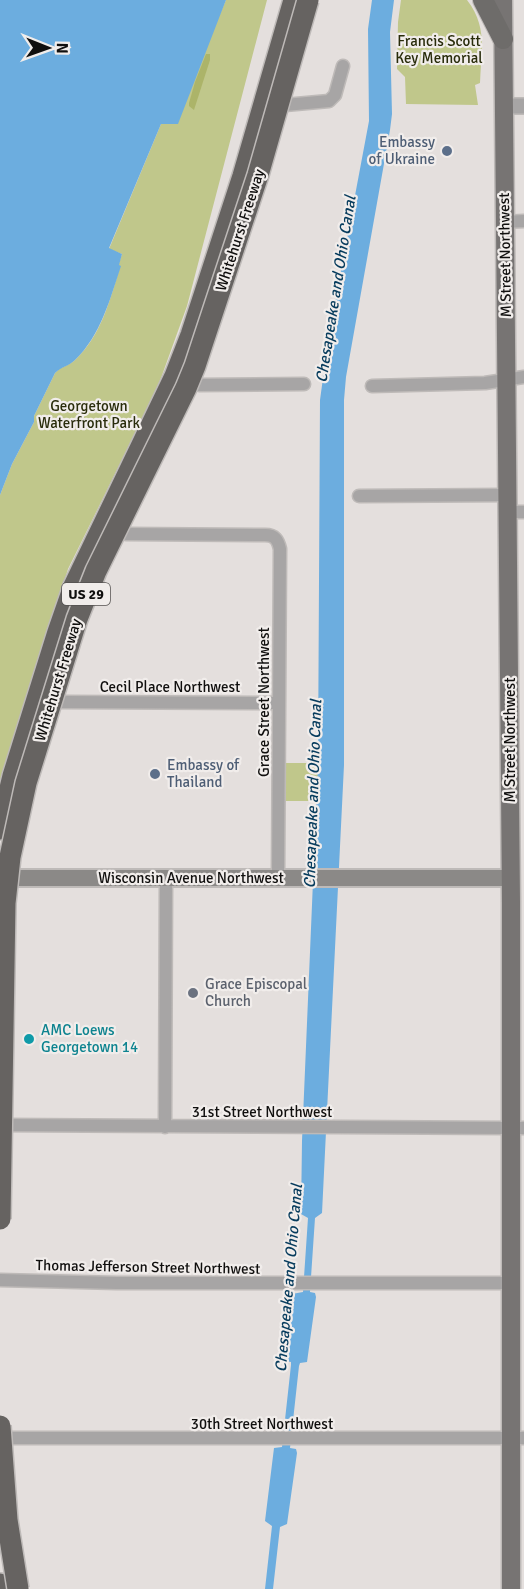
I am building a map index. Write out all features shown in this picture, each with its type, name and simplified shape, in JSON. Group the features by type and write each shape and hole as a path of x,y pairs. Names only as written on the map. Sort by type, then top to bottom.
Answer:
{"highway":[{"name":"US 29","path":"208,280 280,0"},
{"name":"Whitehurst Freeway","path":"0,829 13,776 74,586 175,376 191,335 249,154 294,0"},
{"name":"Whitehurst Freeway","path":"0,1219 5,903 10,857 26,783 85,597 112,536 186,388 204,342 271,134 308,0"},
{"path":"483,0 503,39"},
{"path":"0,1426 7,1520 18,1589"},
{"path":"0,1584 0,1589"}],"main road":[{"name":"M Street Northwest","path":"503,0 505,222 515,379 513,506 518,1127 511,1283 517,1438 511,1589"},
{"name":"Wisconsin Avenue Northwest","path":"1,884 166,878 517,878"}],"street":[{"path":"1,884 18,788 72,615 106,534 180,385 207,313 300,0"},
{"path":"270,107 329,101 335,94 343,66"},
{"path":"504,106 524,106"},
{"path":"505,222 524,222"},
{"path":"372,386 485,383 515,379"},
{"path":"199,385 304,384"},
{"path":"359,496 513,506"},
{"name":"Grace Street Northwest","path":"126,534 265,534 274,537 279,549 278,878"},
{"name":"Cecil Place Northwest","path":"62,702 279,703"},
{"path":"165,1127 166,878"},
{"name":"31st Street Northwest","path":"0,1125 300,1128 518,1127"},
{"name":"Thomas Jefferson Street Northwest","path":"0,1280 511,1283"},
{"name":"30th Street Northwest","path":"0,1438 517,1438"}],"green space":[{"name":"Georgetown Waterfront Park","path":"226,0 267,0 187,306 148,407 68,569 0,797 0,495 12,464 34,422 34,416 55,373 73,362 84,350 104,317 122,254 109,249 161,124 205,49"},
{"name":"Francis Scott Key Memorial","path":"401,0 467,0 474,10 481,30 480,83 475,85 478,105 406,104 405,77 397,69"},
{"path":"206,54 210,54 210,60 194,110 189,103"},
{"path":"286,763 318,763 318,801 284,801"}],"water":[{"path":"0,0 226,0 178,124 161,124 109,248 122,254 119,265 121,266 104,316 84,350 73,362 55,373 34,416 34,422 12,464 0,495"},
{"path":"372,0 394,0 390,32 392,114 346,377 344,400 344,765 322,1213 315,1218 310,1292 315,1293 316,1297 307,1362 300,1363 299,1366 290,1448 296,1449 297,1453 287,1524 280,1527 273,1589 265,1589 272,1526 265,1521 274,1448 282,1447 291,1365 291,1362 285,1361 284,1358 292,1294 303,1292 308,1218 301,1214 302,1141 318,763 320,400 329,334 369,121 368,29"}],"place":[{"name":"Embassy of Ukraine","path":"447,151"},
{"name":"Embassy of Thailand","path":"155,774"},
{"name":"Grace Episcopal Church","path":"193,993"},
{"name":"AMC Loews Georgetown 14","path":"29,1039"}],"water label":[{"name":"Chesapeake and Ohio Canal","path":"335,289"},
{"name":"Chesapeake and Ohio Canal","path":"312,794"},
{"name":"Chesapeake and Ohio Canal","path":"288,1278"}]}
